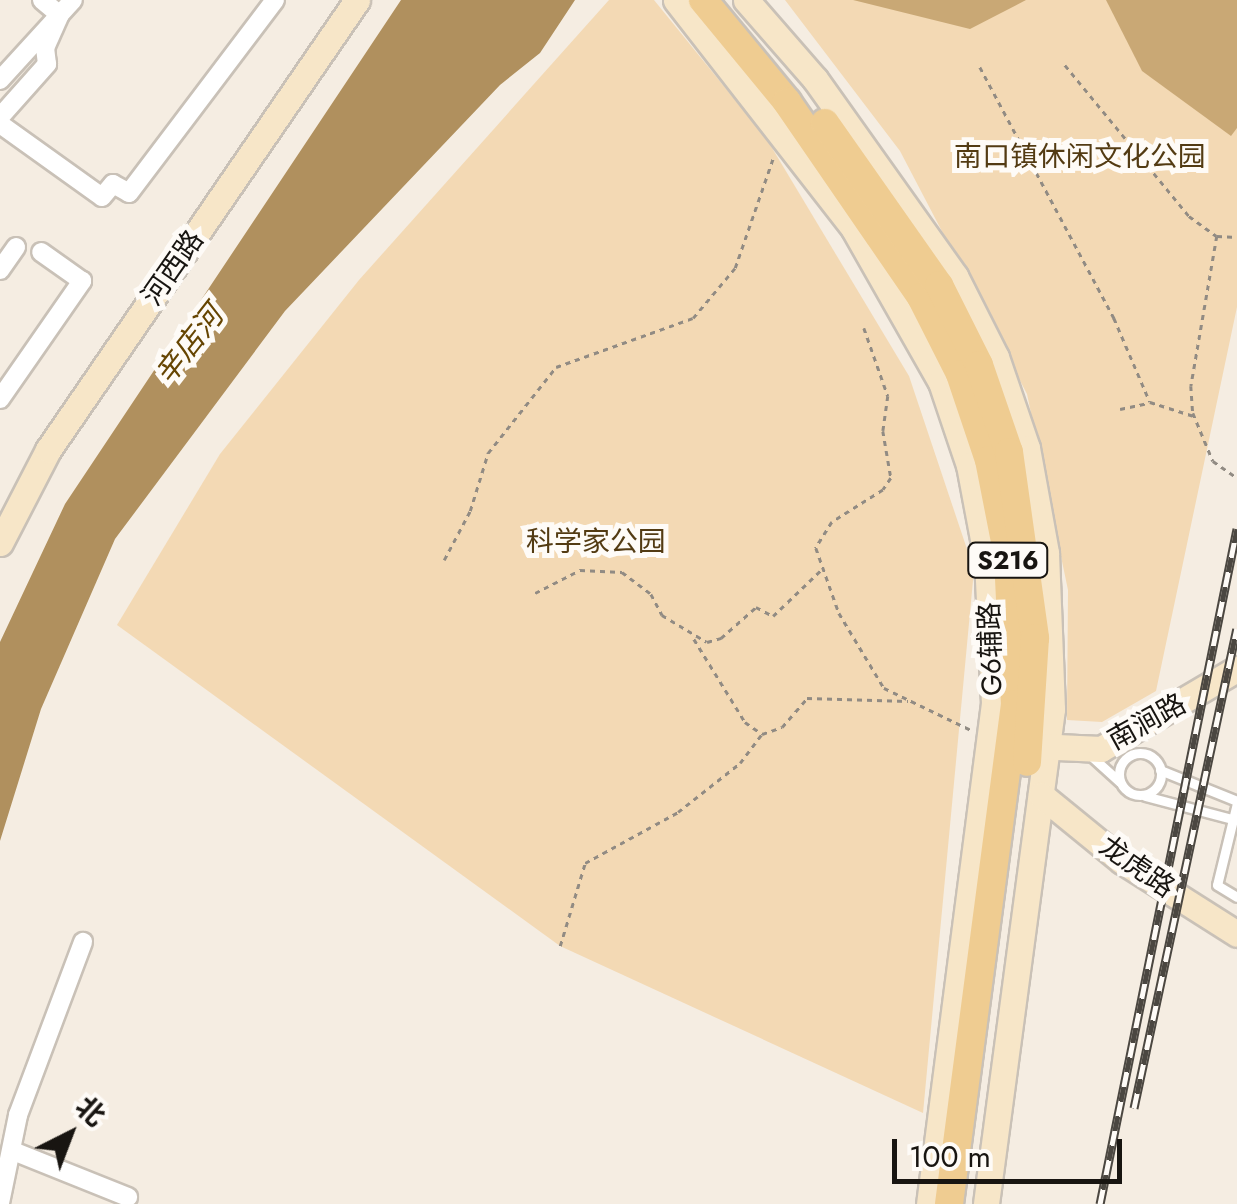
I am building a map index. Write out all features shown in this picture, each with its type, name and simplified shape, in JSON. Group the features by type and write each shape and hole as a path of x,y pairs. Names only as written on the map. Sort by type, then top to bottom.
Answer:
{"main road":[{"name":"G6辅路","path":"703,0 871,218 960,374 989,460 1008,557 1019,744 968,1204"},
{"name":"G6辅路","path":"727,0 888,207 979,364 1009,452 1028,556 1035,638 949,1204"}],"street":[{"path":"42,0 60,16"},
{"path":"0,80 74,0"},
{"path":"60,16 45,48 47,64 0,121 102,197 113,184 128,193 275,0"},
{"name":"河西路","path":"0,543 48,450 357,0"},
{"name":"G6辅路","path":"676,0 782,131 854,229 941,382 969,465 987,560 994,636 1019,744 1041,794 986,1204"},
{"name":"G6辅路","path":"746,0 904,196 996,358 1026,448 1046,553 1053,637 1019,744 928,1204"},
{"path":"0,270 16,248"},
{"path":"0,399 82,281 41,252"},
{"name":"南涧路","path":"1019,744 1085,750 1134,746 1237,669"},
{"name":"龙虎路","path":"1041,794 1122,860 1237,934"},
{"path":"0,1203 18,1115 83,942"},
{"path":"13,1151 128,1197"}],"lane":[{"path":"1120,782 1124,762 1134,746 1160,770 1237,802 1217,885 1237,898"},
{"path":"1085,750 1120,782 1142,795 1232,819"},
{"path":"1142,795 1155,789 1160,770"}],"path":[{"path":"1064,66 1149,176 1217,236 1237,237"},
{"path":"980,67 1114,318 1150,402"},
{"path":"444,560 470,511 488,453 556,367 693,318 735,268 782,131"},
{"path":"1217,236 1191,386 1194,416 1213,461 1237,478"},
{"path":"864,328 888,396 883,431 891,478 819,536 824,568 839,613 884,688 1019,744"},
{"path":"1120,409 1150,402 1194,416"},
{"path":"694,640 721,638 756,607 773,616 824,568"},
{"path":"536,593 580,570 622,572 694,640 745,722 762,734"},
{"path":"560,946 585,863 678,812 740,763 762,734 782,727 807,698 909,701"}],"green space":[{"name":"科学家公园","path":"609,0 654,0 766,138 909,376 974,570 923,1113 560,946 117,625 220,454 359,280"},
{"name":"南口镇休闲文化公园","path":"785,0 1237,0 1237,307 1156,691 1102,722 1067,720 1068,590 1027,394 900,151"}],"shaded area":[{"path":"853,0 1026,0 970,29"},
{"path":"1106,0 1237,0 1237,128 1231,136 1142,71"}],"water":[{"name":"辛店河","path":"401,0 575,0 540,53 500,85 285,311 115,539 41,709 0,841 0,642 65,504"}],"railway":[{"path":"1100,1204 1237,529"},
{"path":"1134,1108 1237,629"}]}
